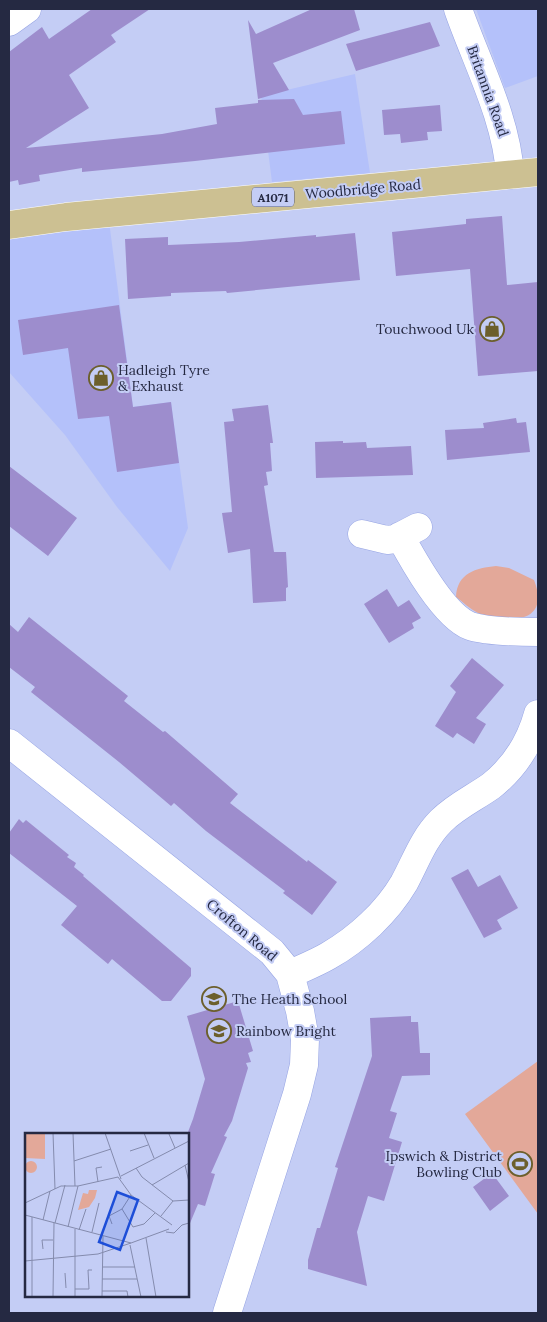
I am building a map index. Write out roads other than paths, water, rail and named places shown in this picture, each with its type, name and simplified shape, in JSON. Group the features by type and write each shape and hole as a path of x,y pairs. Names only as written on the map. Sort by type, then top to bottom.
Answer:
{"main road":[{"name":"Woodbridge Road","path":"9,225 76,216 538,172"}],"street":[{"path":"9,22 26,9"},
{"name":"Britannia Road","path":"458,9 503,131 509,156 510,174"},
{"path":"362,534 387,540 409,531 411,557 457,618 470,626 496,630 538,632"},
{"path":"290,974 328,956 354,938 393,900 405,882 423,844 436,827 457,806 491,785 508,770 525,748 533,732 538,714"},
{"name":"Crofton Road","path":"9,743 272,952 290,974 303,1030 304,1065 297,1094 227,1313"}],"place":[{"name":"Touchwood Uk","path":"492,329"},
{"name":"Hadleigh Tyre & Exhaust","path":"101,378"},
{"name":"The Heath School","path":"214,999"},
{"name":"Rainbow Bright","path":"219,1031"},
{"name":"Ipswich & District Bowling Club","path":"520,1164"}]}
